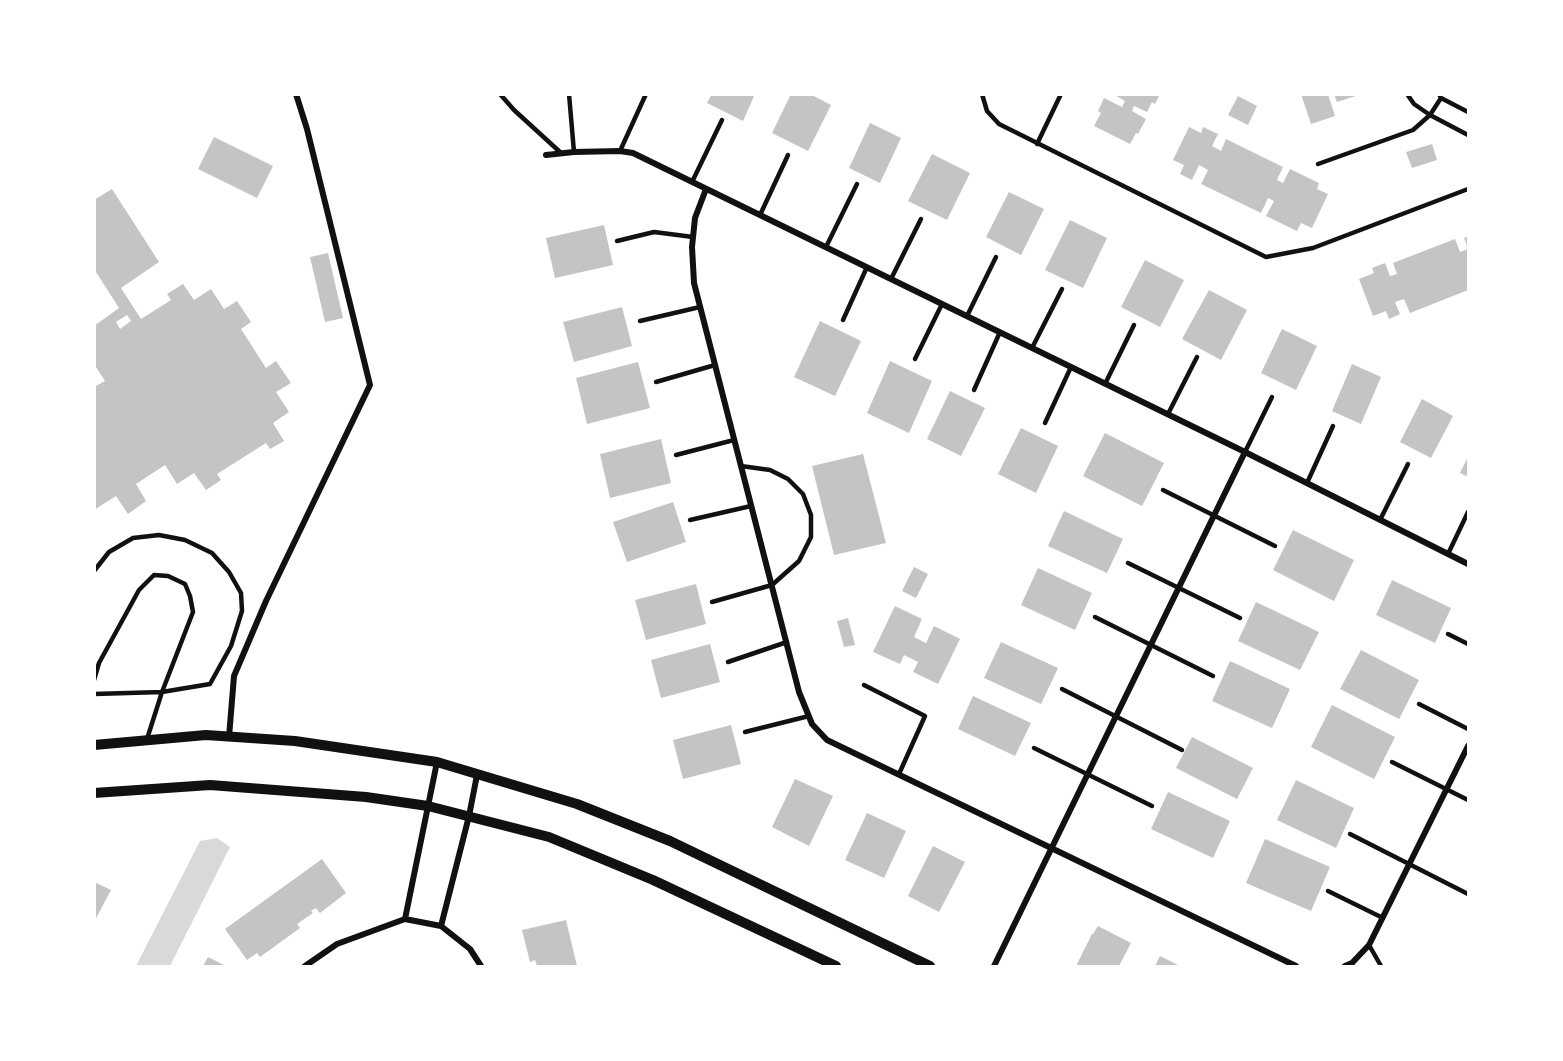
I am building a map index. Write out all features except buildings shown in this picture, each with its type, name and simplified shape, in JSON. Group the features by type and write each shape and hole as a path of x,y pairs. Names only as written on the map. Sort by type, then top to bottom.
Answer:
{"street":[{"path":"228,737 234,676 266,601 370,385 296,94"},
{"path":"546,155 560,152 620,151 633,153 1168,414 1468,564"},
{"path":"706,189 695,218 694,283 786,642 812,724 827,740 1296,966"},
{"path":"994,966 1245,452"},
{"path":"94,745 206,735 295,741 437,762 577,804 670,841 930,966"},
{"path":"1344,966 1352,963 1369,945 1468,746"},
{"path":"405,919 437,762"},
{"path":"441,926 477,775"},
{"path":"94,793 210,785 366,797 428,806 549,837 653,880 836,966"},
{"path":"305,966 337,944 405,919 441,926 470,950 481,966"}],"lane":[{"path":"500,94 560,152"},
{"path":"569,94 574,152"},
{"path":"620,151 646,94"},
{"path":"982,94 987,111 999,124 1266,256 1313,248 1468,189"},
{"path":"1037,144 1061,94"},
{"path":"1407,94 1414,104 1430,115 1468,135"},
{"path":"1318,164 1413,130 1430,115 1440,96 1468,112"},
{"path":"692,182 722,120"},
{"path":"760,215 788,155"},
{"path":"826,247 857,184"},
{"path":"891,279 921,219"},
{"path":"617,241 654,232 693,237"},
{"path":"967,316 996,257"},
{"path":"843,320 867,267"},
{"path":"1032,348 1062,289"},
{"path":"915,359 942,304"},
{"path":"640,321 700,307"},
{"path":"1105,384 1134,326"},
{"path":"974,390 1000,332"},
{"path":"1168,414 1197,357"},
{"path":"656,382 715,365"},
{"path":"1045,423 1071,367"},
{"path":"1245,452 1272,397"},
{"path":"1306,483 1333,426"},
{"path":"676,455 734,440"},
{"path":"1380,520 1408,464"},
{"path":"712,602 772,585 800,561 811,537 812,515 803,494 788,479 770,470 741,466"},
{"path":"1163,490 1275,546"},
{"path":"690,520 751,506"},
{"path":"1448,554 1468,512"},
{"path":"94,694 162,692 210,684 231,646 242,611 241,593 229,572 212,553 185,540 159,535 134,538 110,552 95,569"},
{"path":"1128,563 1240,618"},
{"path":"94,680 99,663 139,590 154,575 168,576 185,584 193,612 162,692 147,741"},
{"path":"1095,617 1213,676"},
{"path":"1448,634 1468,644"},
{"path":"728,662 786,642"},
{"path":"864,685 925,716 899,774"},
{"path":"1062,688 1182,750"},
{"path":"1419,704 1468,729"},
{"path":"745,732 809,716"},
{"path":"1034,748 1152,806"},
{"path":"1392,762 1468,800"},
{"path":"1350,834 1468,894"},
{"path":"1328,891 1383,918"},
{"path":"1369,945 1381,966"}],"shaded area":[{"path":"217,838 230,847 170,966 136,966 200,841"}]}
